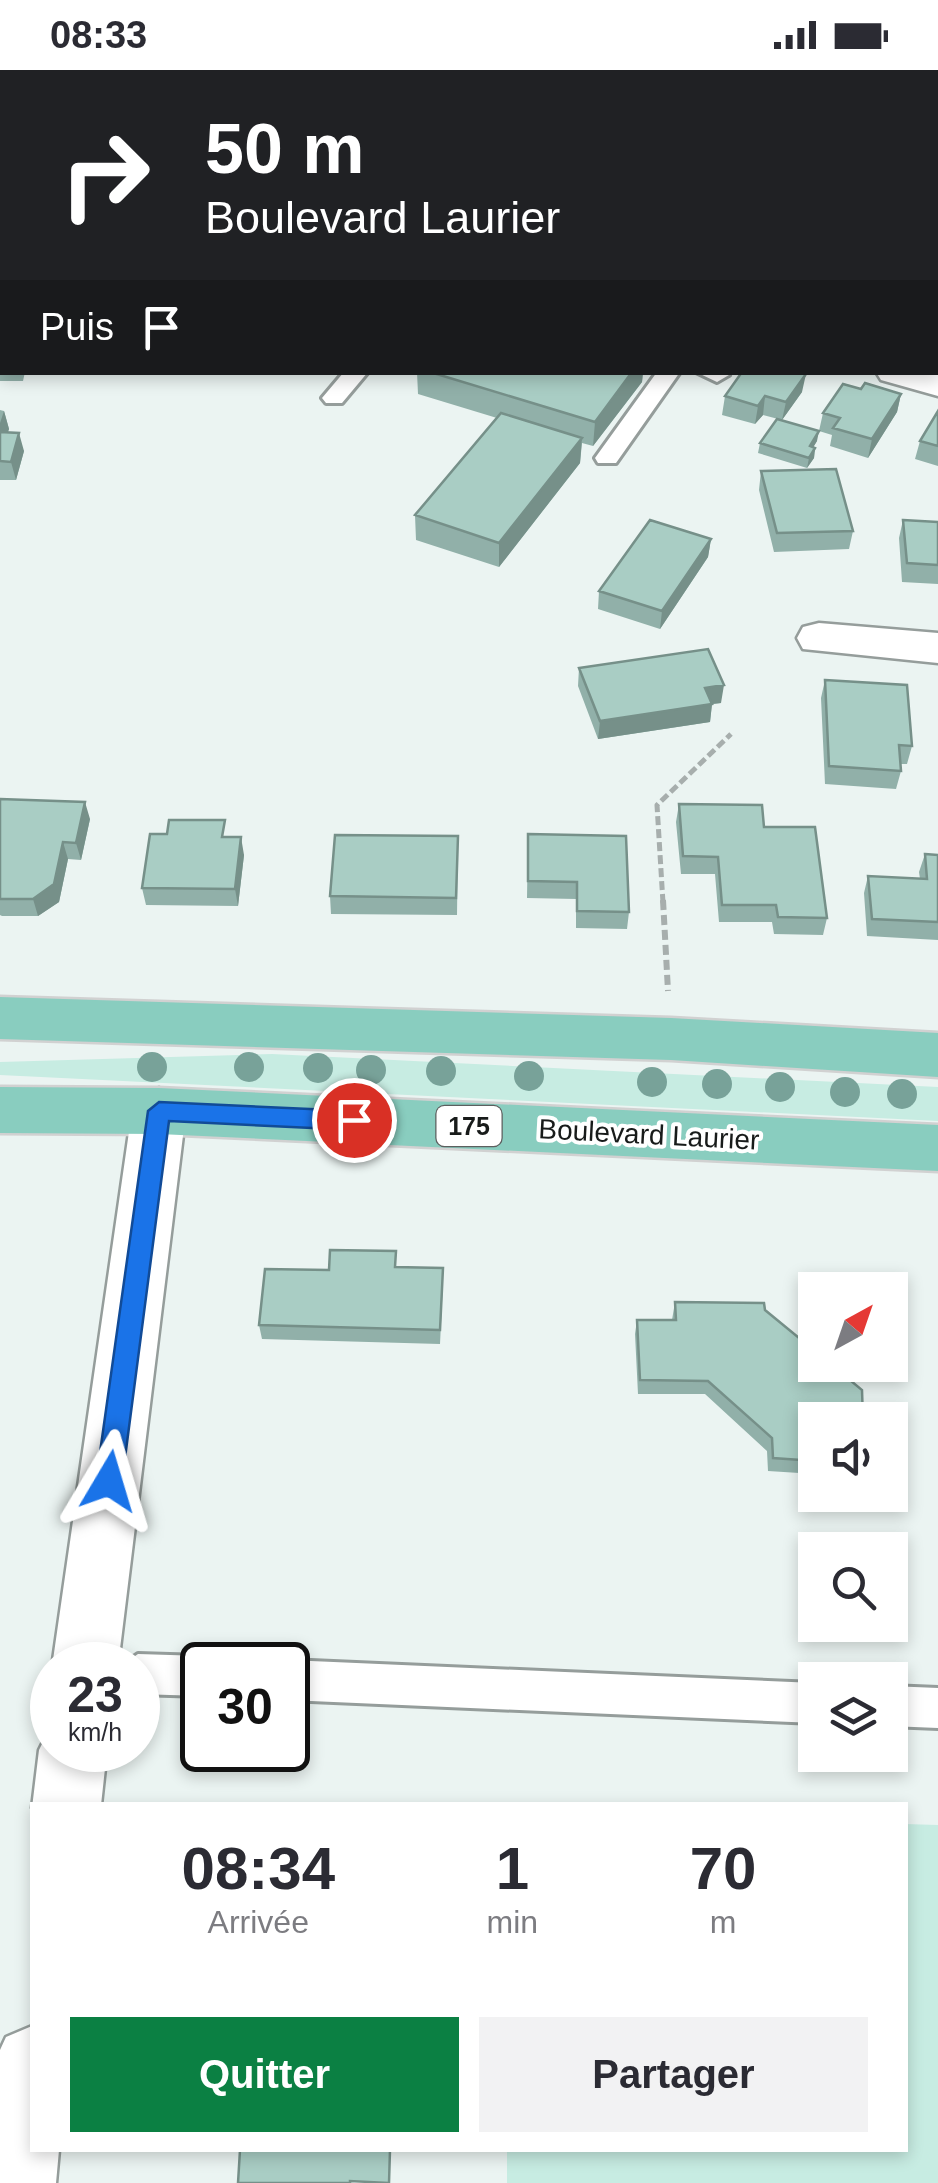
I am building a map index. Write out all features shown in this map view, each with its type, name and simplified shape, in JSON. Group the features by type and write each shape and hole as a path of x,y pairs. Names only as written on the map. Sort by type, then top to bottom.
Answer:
{"main road":[{"path":"0,1018 671,1039 938,1055"},
{"name":"Boulevard Laurier","path":"0,1110 159,1111 938,1148"}],"street":[{"path":"906,375 938,384"},
{"path":"819,638 938,648"},
{"path":"87,1642 159,1111"},
{"path":"66,1802 71,1772"},
{"path":"17,2183 30,2079"}],"lane":[{"path":"334,398 355,375"},
{"path":"607,458 667,375"},
{"path":"310,1681 798,1701"},
{"path":"908,1707 938,1708"}],"path":[{"path":"671,1039 657,804 731,734"}],"green space":[{"path":"272,1054 938,1087 938,1121 0,1075 0,1062"},
{"path":"908,1824 938,1825 938,2183 507,2183 507,2152 908,2152"}],"building":[{"path":"440,375 630,375 595,422"},
{"path":"740,375 805,375 786,402 765,396 758,406 725,396"},
{"path":"865,383 901,394 872,439 833,428 840,418 823,413 843,384 861,389"},
{"path":"938,411 938,446 920,441"},
{"path":"501,413 582,438 499,543 415,515"},
{"path":"777,419 819,431 810,446 815,448 809,458 760,443"},
{"path":"0,432 19,433 11,462 0,461"},
{"path":"836,469 853,531 777,533 761,471"},
{"path":"650,520 711,539 662,611 599,591"},
{"path":"903,520 938,522 938,565 907,563"},
{"path":"708,649 724,685 705,688 712,704 600,721 579,668"},
{"path":"825,680 907,685 912,746 899,745 901,771 829,766"},
{"path":"0,799 85,802 76,843 63,842 54,884 33,899 0,899"},
{"path":"679,804 762,805 764,827 815,827 827,918 778,917 776,905 722,905 718,857 683,856"},
{"path":"169,820 225,820 222,837 241,837 235,889 142,888 150,834 167,834"},
{"path":"528,834 626,836 629,912 577,911 577,882 528,881"},
{"path":"335,835 458,836 456,898 330,896"},
{"path":"925,854 938,855 938,922 872,919 868,876 927,879"},
{"path":"330,1250 396,1251 395,1267 443,1268 440,1330 259,1325 265,1269 329,1270"},
{"path":"675,1302 764,1303 765,1310 798,1337 798,1382 852,1382 862,1390 862,1402 798,1402 798,1460 773,1458 772,1438 708,1381 640,1380 637,1320 676,1320"},
{"path":"240,2152 390,2152 389,2183 238,2183"}],"route":[{"path":"109,1481 159,1111 354,1120"}]}
